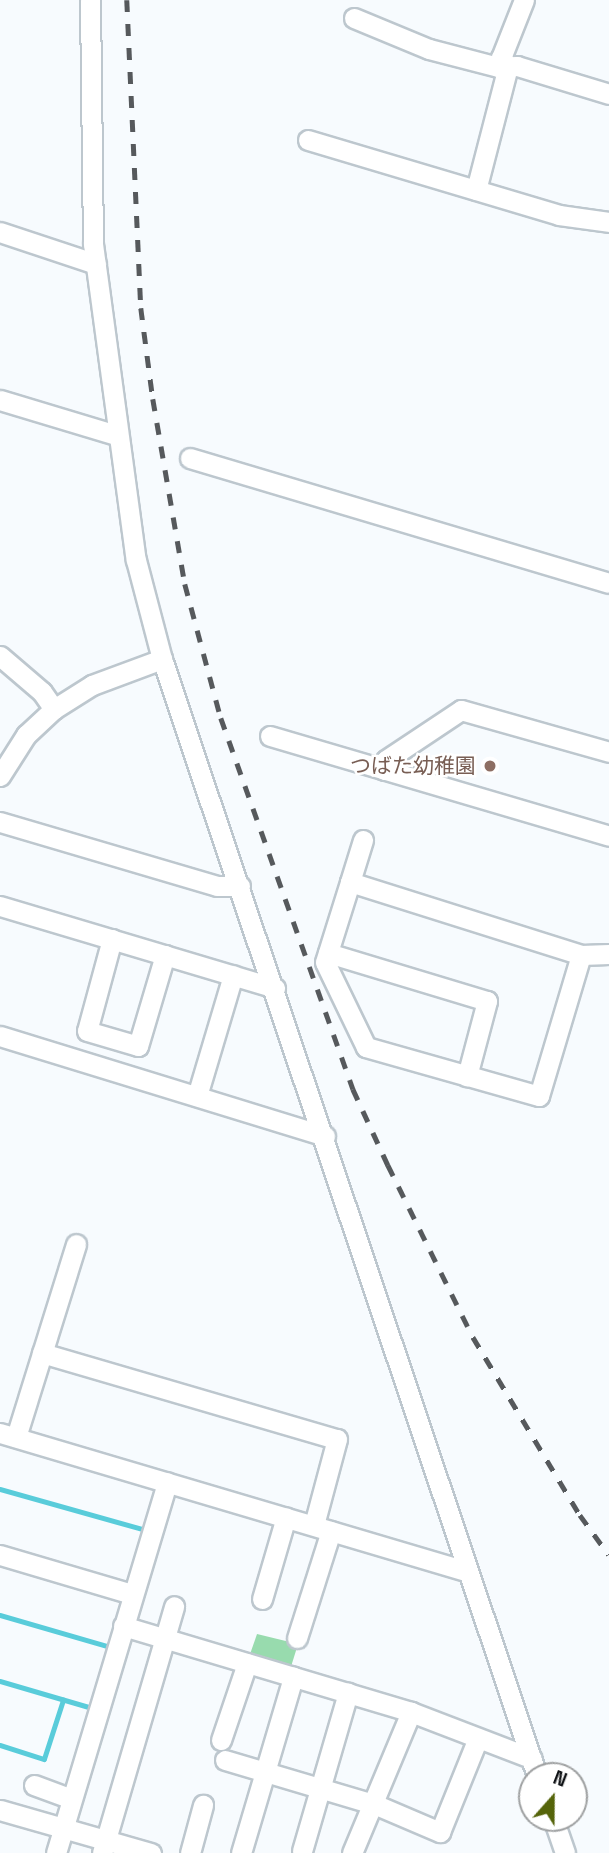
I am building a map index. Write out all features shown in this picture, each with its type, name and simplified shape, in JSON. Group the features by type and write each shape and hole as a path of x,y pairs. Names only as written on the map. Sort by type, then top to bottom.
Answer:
{"street":[{"path":"90,0 96,264 116,435 136,560 162,659 325,1136 532,1762"},
{"path":"508,66 501,58 524,0"},
{"path":"354,18 429,48 508,66 609,94"},
{"path":"476,190 508,66"},
{"path":"308,140 559,215 609,222"},
{"path":"0,232 96,264"},
{"path":"0,400 116,435"},
{"path":"190,458 609,583"},
{"path":"0,656 42,692 54,709"},
{"path":"0,776 26,735 54,709 92,685 162,659"},
{"path":"384,770 386,760 461,710 609,752"},
{"path":"270,736 609,836"},
{"path":"0,822 217,886 240,886"},
{"path":"363,840 325,962 366,1047 538,1096 581,955"},
{"path":"350,882 581,955 609,954"},
{"path":"0,906 275,988"},
{"path":"112,939 87,1031 138,1045 165,955"},
{"path":"328,953 487,1001 467,1076"},
{"path":"197,1096 233,975"},
{"path":"0,1036 325,1136"},
{"path":"76,1244 42,1353 8,1435 467,1571"},
{"path":"42,1353 337,1439 323,1528 297,1637"},
{"path":"56,1853 167,1482"},
{"path":"262,1599 286,1517"},
{"path":"0,1555 132,1594"},
{"path":"104,1846 174,1606"},
{"path":"123,1626 411,1712 478,1738 524,1762"},
{"path":"221,1740 247,1663"},
{"path":"242,1853 293,1677"},
{"path":"302,1851 348,1693"},
{"path":"352,1853 411,1712"},
{"path":"225,1760 374,1804 440,1832 478,1738"},
{"path":"34,1785 72,1799"},
{"path":"190,1853 204,1805"},
{"path":"0,1810 64,1827 104,1846 148,1853"},
{"path":"555,1832 560,1852"}],"green space":[{"path":"257,1634 298,1644 290,1670 249,1657"}],"waterway":[{"path":"0,1489 142,1529"},
{"path":"0,1615 111,1647"},
{"path":"0,1681 89,1707"},
{"path":"0,1745 44,1759 63,1700"}],"railway":[{"path":"127,0 141,308 153,399 185,584 221,718 353,1089 388,1165 473,1337 580,1515 609,1555"}],"place":[{"name":"つばた幼稚園","path":"490,766"}]}
